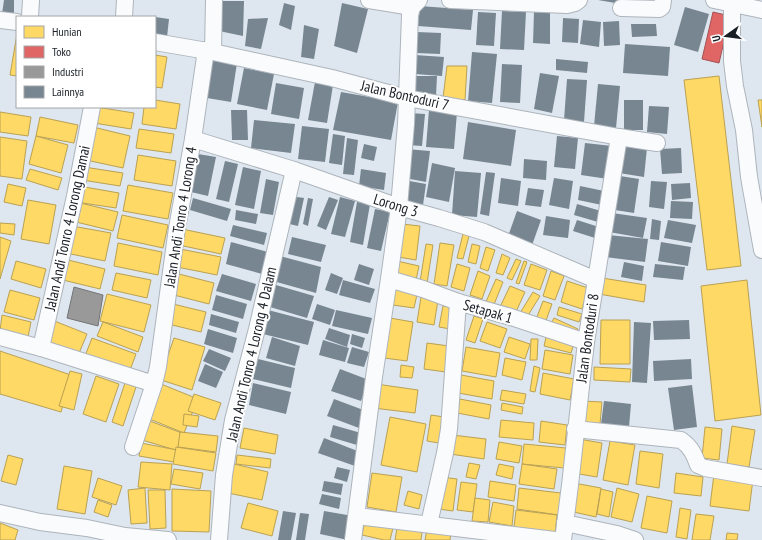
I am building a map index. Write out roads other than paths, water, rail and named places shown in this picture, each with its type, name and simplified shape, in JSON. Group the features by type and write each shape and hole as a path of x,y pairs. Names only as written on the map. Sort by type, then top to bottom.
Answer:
{"street":[{"path":"30,16 31,0"},
{"path":"124,16 125,0"},
{"name":"Jalan Andi Tonro 4 Lorong 4","path":"133,447 146,382 158,367 177,228 209,51 214,0"},
{"path":"354,540 374,377 399,207 405,146 410,15 416,3 370,0"},
{"path":"450,0 567,5 575,4 579,0"},
{"path":"620,8 659,9 662,7 663,0"},
{"path":"714,0 762,10"},
{"path":"732,4 732,61 735,86 744,130 756,176 762,250"},
{"path":"0,21 16,22"},
{"name":"Jalan Bontoduri 7","path":"156,42 209,51 332,78 407,98 657,143"},
{"name":"Jalan Andi Tonro 4 Lorong Damai","path":"41,348 75,196 92,108"},
{"name":"Jalan Bontoduri 8","path":"563,540 586,342 619,137"},
{"name":"Lorong 3","path":"193,139 294,170 399,207 484,232 596,280"},
{"name":"Jalan Andi Tonro 4 Lorong 4 Dalam","path":"219,540 224,475 233,420 257,330 294,170"},
{"name":"Setapak 1","path":"389,280 423,289 458,302 511,317 586,342"},
{"path":"429,524 449,429 458,302"},
{"path":"0,337 41,348 146,382"},
{"path":"575,429 681,440 693,451 698,465 705,468 762,478"},
{"path":"0,513 40,522 87,528 125,536 168,540"},
{"path":"357,516 555,540"},
{"path":"565,523 617,534 636,540"}]}
